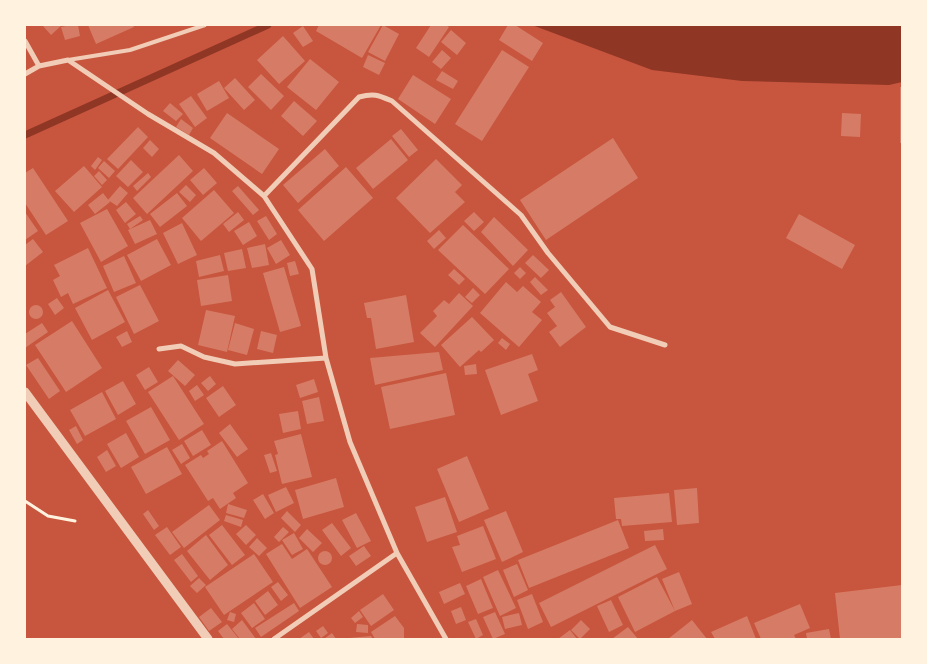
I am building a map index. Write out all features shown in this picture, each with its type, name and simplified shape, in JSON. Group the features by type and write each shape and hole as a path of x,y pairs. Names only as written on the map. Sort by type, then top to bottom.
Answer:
{"street":[{"path":"25,41 39,66"},
{"path":"25,74 39,66 68,60 148,114 214,153 264,196 312,269 326,358 350,442 397,553 446,639"},
{"path":"264,196 359,98 371,94 380,96 392,101 521,215 548,253 610,327 665,345"},
{"path":"159,349 181,346 204,357 235,364 326,358"},
{"path":"25,392 208,639"},
{"path":"274,639 397,553"}],"lane":[{"path":"68,60 130,50 205,25"}],"path":[{"path":"25,501 48,516 75,521"}],"shaded area":[{"path":"532,25 902,25 902,82 889,85 742,81 652,70"}],"building":[{"path":"44,25 62,25 51,35"},
{"path":"78,25 80,36 65,40 61,27"},
{"path":"88,25 133,25 134,27 96,44"},
{"path":"319,25 381,25 362,58 316,31"},
{"path":"383,25 399,34 385,61 368,52"},
{"path":"431,25 446,25 449,27 429,57 416,48"},
{"path":"508,25 515,25 543,43 532,61 499,40"},
{"path":"303,26 313,41 303,47 293,33"},
{"path":"451,30 466,43 457,55 441,42"},
{"path":"283,36 305,61 279,84 257,60"},
{"path":"442,50 451,58 441,69 432,62"},
{"path":"502,50 529,67 482,141 455,124"},
{"path":"368,55 385,63 379,75 363,67"},
{"path":"310,59 339,82 316,110 287,87"},
{"path":"442,71 458,81 453,89 436,80"},
{"path":"261,74 284,96 271,110 248,87"},
{"path":"413,75 451,99 435,124 398,99"},
{"path":"235,78 255,100 244,110 224,88"},
{"path":"219,81 229,98 207,111 197,94"},
{"path":"900,87 902,87 902,143 900,143"},
{"path":"191,96 207,118 195,127 179,104"},
{"path":"294,101 317,121 303,136 281,116"},
{"path":"170,103 183,114 176,121 163,111"},
{"path":"227,113 279,149 262,174 210,138"},
{"path":"842,113 861,114 860,137 841,136"},
{"path":"181,119 193,128 189,135 176,127"},
{"path":"138,127 148,137 118,169 107,159"},
{"path":"401,129 418,150 409,157 392,136"},
{"path":"613,138 638,178 546,240 520,200"},
{"path":"391,139 408,160 373,189 356,168"},
{"path":"150,140 159,149 152,157 143,148"},
{"path":"325,149 339,166 298,203 283,185"},
{"path":"179,155 193,171 147,214 133,198"},
{"path":"98,157 102,160 95,170 91,166"},
{"path":"436,159 462,185 455,192 465,202 430,233 396,198"},
{"path":"131,160 143,172 128,187 116,176"},
{"path":"104,161 115,171 109,178 98,168"},
{"path":"84,166 102,187 74,212 55,191"},
{"path":"346,167 373,198 324,241 298,210"},
{"path":"33,168 68,221 46,235 25,203 25,173"},
{"path":"204,168 217,183 203,195 190,180"},
{"path":"99,171 107,180 102,185 94,176"},
{"path":"148,173 151,177 137,191 133,186"},
{"path":"186,185 196,195 190,202 179,192"},
{"path":"120,186 128,193 117,206 108,200"},
{"path":"238,186 259,210 253,215 232,191"},
{"path":"214,190 234,213 201,241 182,218"},
{"path":"103,193 110,202 95,214 88,205"},
{"path":"177,193 187,206 160,227 150,214"},
{"path":"126,202 136,214 125,223 116,210"},
{"path":"107,209 128,246 101,262 80,223"},
{"path":"25,212 38,231 25,240"},
{"path":"238,212 244,220 229,232 223,224"},
{"path":"474,212 484,222 474,231 464,221"},
{"path":"799,214 855,245 842,269 786,238"},
{"path":"140,216 143,220 130,229 127,224"},
{"path":"266,216 277,234 269,240 257,221"},
{"path":"494,217 528,250 513,266 481,232"},
{"path":"150,220 157,234 135,244 128,230"},
{"path":"249,222 257,236 243,245 234,231"},
{"path":"182,223 197,255 178,264 163,233"},
{"path":"463,225 509,269 485,294 438,250"},
{"path":"439,230 446,238 434,249 427,241"},
{"path":"33,239 43,252 25,266 25,245"},
{"path":"157,239 171,265 141,281 127,255"},
{"path":"281,240 290,255 276,264 267,248"},
{"path":"265,244 269,265 252,268 247,248"},
{"path":"88,248 107,288 73,304 68,293 61,297 53,280 60,276 54,265"},
{"path":"242,249 246,268 228,271 224,253"},
{"path":"220,255 224,271 199,277 196,261"},
{"path":"533,255 549,270 541,278 525,263"},
{"path":"124,256 136,283 114,292 103,266"},
{"path":"295,261 299,274 290,276 287,263"},
{"path":"284,267 301,326 280,332 263,273"},
{"path":"520,267 526,273 520,279 514,273"},
{"path":"454,269 465,279 459,285 448,275"},
{"path":"228,275 232,301 201,306 197,280"},
{"path":"535,277 548,290 541,295 530,282"},
{"path":"506,282 517,292 523,286 541,302 532,312 542,320 519,347 480,313"},
{"path":"140,285 159,321 134,334 116,297"},
{"path":"473,288 480,295 472,303 465,297"},
{"path":"108,290 125,322 92,340 75,308"},
{"path":"561,292 586,327 560,347 549,332 557,326 547,313 555,307 550,300"},
{"path":"459,293 473,306 435,347 420,333 437,316 433,311 444,300 449,304"},
{"path":"406,295 414,342 376,349 371,318 367,318 364,303"},
{"path":"57,298 64,308 55,315 48,304"},
{"path":"33,305 39,305 43,312 39,319 33,319 29,315 29,309"},
{"path":"206,310 235,316 227,352 198,345"},
{"path":"472,317 494,340 460,367 441,345"},
{"path":"72,321 102,368 66,392 35,345"},
{"path":"42,323 48,332 25,348 25,334"},
{"path":"235,323 254,329 247,355 228,350"},
{"path":"127,331 132,342 122,347 116,337"},
{"path":"261,331 277,335 273,353 257,349"},
{"path":"502,338 510,344 506,350 498,343"},
{"path":"439,352 443,370 375,385 370,358"},
{"path":"532,354 538,370 528,374 538,401 501,415 485,370"},
{"path":"38,358 60,391 49,399 26,365"},
{"path":"178,360 195,375 185,386 168,371"},
{"path":"476,364 477,374 465,375 464,366"},
{"path":"149,367 158,382 145,390 136,375"},
{"path":"446,373 455,415 390,429 381,387"},
{"path":"173,376 204,424 179,440 148,392"},
{"path":"210,376 216,384 208,391 201,383"},
{"path":"314,379 318,392 300,398 296,385"},
{"path":"123,381 136,404 118,415 105,391"},
{"path":"197,385 204,395 195,401 189,391"},
{"path":"223,386 236,405 219,417 206,398"},
{"path":"102,392 116,419 85,436 70,410"},
{"path":"319,397 324,421 307,424 302,401"},
{"path":"151,407 170,440 145,454 126,421"},
{"path":"298,411 301,429 283,433 279,414"},
{"path":"230,424 248,449 237,457 219,433"},
{"path":"76,426 83,440 77,444 69,430"},
{"path":"202,430 211,445 193,456 184,441"},
{"path":"126,433 139,457 121,468 107,444"},
{"path":"301,434 312,477 282,484 275,455 278,454 274,441"},
{"path":"222,441 248,483 233,493 236,498 220,509 213,498 208,501 185,465 201,455 203,458 209,454 207,451"},
{"path":"182,444 190,458 181,464 172,450"},
{"path":"167,447 182,474 146,494 131,467"},
{"path":"107,450 116,466 106,472 97,457"},
{"path":"271,453 277,471 270,473 264,455"},
{"path":"467,456 489,509 459,522 437,469"},
{"path":"336,478 344,507 303,519 295,490"},
{"path":"286,487 294,503 276,512 268,495"},
{"path":"697,488 699,523 677,525 674,490"},
{"path":"669,493 672,522 622,526 621,519 616,519 614,498"},
{"path":"263,494 274,513 265,519 253,500"},
{"path":"445,497 457,532 427,542 415,507"},
{"path":"228,504 247,510 244,518 226,513"},
{"path":"209,505 220,520 184,548 172,532"},
{"path":"148,510 159,526 154,530 143,514"},
{"path":"287,511 301,525 295,532 281,518"},
{"path":"506,511 523,552 502,562 484,520"},
{"path":"356,513 371,541 357,548 342,520"},
{"path":"226,515 243,520 241,527 224,521"},
{"path":"618,520 629,548 529,588 518,560"},
{"path":"332,523 351,548 341,556 322,530"},
{"path":"222,525 245,555 232,565 209,535"},
{"path":"246,525 256,535 246,545 236,534"},
{"path":"483,526 496,559 462,572 452,547 460,545 457,536"},
{"path":"167,527 181,547 170,555 155,535"},
{"path":"283,527 289,532 279,542 274,537"},
{"path":"307,529 322,543 313,552 299,538"},
{"path":"663,529 664,540 645,541 644,531"},
{"path":"294,533 303,549 292,555 282,540"},
{"path":"206,535 228,565 210,580 187,551"},
{"path":"257,538 267,548 259,556 249,547"},
{"path":"282,544 292,559 307,549 332,587 300,608 266,554"},
{"path":"655,545 667,569 551,627 539,603"},
{"path":"364,546 371,556 356,566 349,556"},
{"path":"325,551 330,553 332,558 330,563 325,565 320,563 318,558 320,553"},
{"path":"182,554 198,576 191,582 174,560"},
{"path":"254,554 273,582 224,615 205,587"},
{"path":"517,564 528,590 514,597 503,570"},
{"path":"498,570 516,608 500,616 483,577"},
{"path":"679,572 692,604 675,611 662,579"},
{"path":"657,577 675,611 635,632 618,597"},
{"path":"199,578 206,585 197,593 190,586"},
{"path":"481,579 493,608 478,614 466,586"},
{"path":"278,582 288,595 281,601 271,587"},
{"path":"460,583 465,594 444,604 439,592"},
{"path":"902,585 902,639 840,639 835,593"},
{"path":"268,591 278,605 265,615 255,601"},
{"path":"383,594 394,610 371,626 360,610"},
{"path":"532,594 543,622 528,629 517,600"},
{"path":"611,600 623,625 609,632 597,606"},
{"path":"254,603 265,619 252,628 241,613"},
{"path":"294,603 299,611 261,637 255,628"},
{"path":"800,604 810,628 794,635 796,639 761,639 754,623"},
{"path":"461,607 466,620 456,624 451,611"},
{"path":"211,608 222,622 209,631 199,617"},
{"path":"359,611 363,617 355,623 351,618"},
{"path":"230,612 236,614 234,622 227,620"},
{"path":"495,612 505,634 493,639 483,617"},
{"path":"519,613 522,625 505,629 502,617"},
{"path":"395,616 404,628 404,638 375,639 371,632"},
{"path":"747,616 756,639 715,639 711,632"},
{"path":"476,619 483,635 476,639 468,622"},
{"path":"242,620 256,639 240,639 232,629"},
{"path":"581,620 590,629 580,639 571,630"},
{"path":"692,620 707,639 668,639"},
{"path":"227,624 239,639 224,639 218,631"},
{"path":"357,624 368,625 368,633 356,632"},
{"path":"323,626 328,633 321,638 316,631"},
{"path":"628,627 638,639 612,639"},
{"path":"829,629 831,639 807,639 806,633"},
{"path":"570,630 577,639 558,639"},
{"path":"309,632 314,639 299,639"},
{"path":"332,633 336,639 324,639"},
{"path":"371,636 373,639 349,639 349,638"}],"waterway":[{"path":"25,135 268,25"}]}
